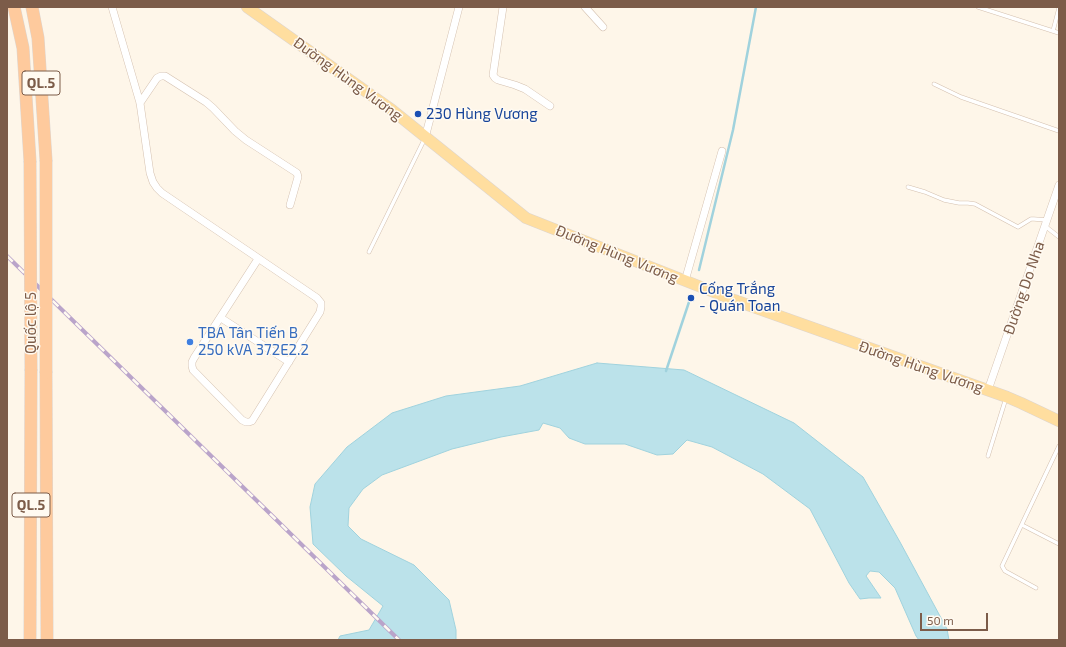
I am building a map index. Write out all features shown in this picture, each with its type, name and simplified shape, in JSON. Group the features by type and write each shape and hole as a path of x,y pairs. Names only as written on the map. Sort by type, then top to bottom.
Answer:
{"highway":[{"name":"Quốc lộ 5","path":"14,7 23,48 30,161 30,640"},
{"name":"Quốc lộ 5","path":"32,7 38,38 46,160 47,640"}],"main road":[{"name":"Đường Hùng Vương","path":"247,7 392,110 526,218 685,282 1007,397 1059,420"}],"street":[{"path":"112,7 140,103 150,173 157,188 162,193 317,298 321,303 320,312 252,421 249,422 242,420 193,370 192,362 258,259"},
{"path":"425,138 459,7"},
{"path":"503,7 493,75 498,80 525,89 550,106"},
{"path":"585,7 603,27"},
{"path":"140,103 157,78 161,76 164,76 206,102 246,140 297,173 298,177 290,205"},
{"path":"685,282 722,151"},
{"name":"Đường Do Nha","path":"988,390 1059,185"},
{"path":"221,318 289,362"}],"lane":[{"path":"978,7 986,8 1059,33"},
{"path":"1053,31 1059,8"},
{"path":"934,84 961,97 1059,131"},
{"path":"369,252 425,138"},
{"path":"908,187 952,202 975,204 1018,227 1034,218 1046,223 1059,237"},
{"path":"988,456 1007,397"},
{"path":"1036,588 1005,571 1002,566 1059,446"},
{"path":"1022,525 1059,544"}],"water":[{"path":"597,363 684,370 794,423 863,477 947,629 949,640 919,640 895,588 879,572 870,571 866,576 881,598 860,599 849,583 810,509 763,474 712,447 687,440 673,454 657,455 625,444 585,444 569,438 560,428 543,423 539,430 501,437 452,449 382,475 363,489 349,508 348,526 361,539 414,565 449,600 456,630 456,640 338,640 340,636 369,630 383,606 346,576 313,544 310,507 315,484 347,447 392,413 446,396 520,386"}],"waterway":[{"path":"699,270 733,130 756,7"},
{"path":"666,371 689,302"}],"railway":[{"path":"7,256 399,640"}],"place":[{"name":"230 Hùng Vương","path":"418,114"},
{"name":"Cống Trắng - Quán Toan","path":"691,298"},
{"name":"TBA Tân Tiến B 250 kVA 372E2.2","path":"190,342"}]}
